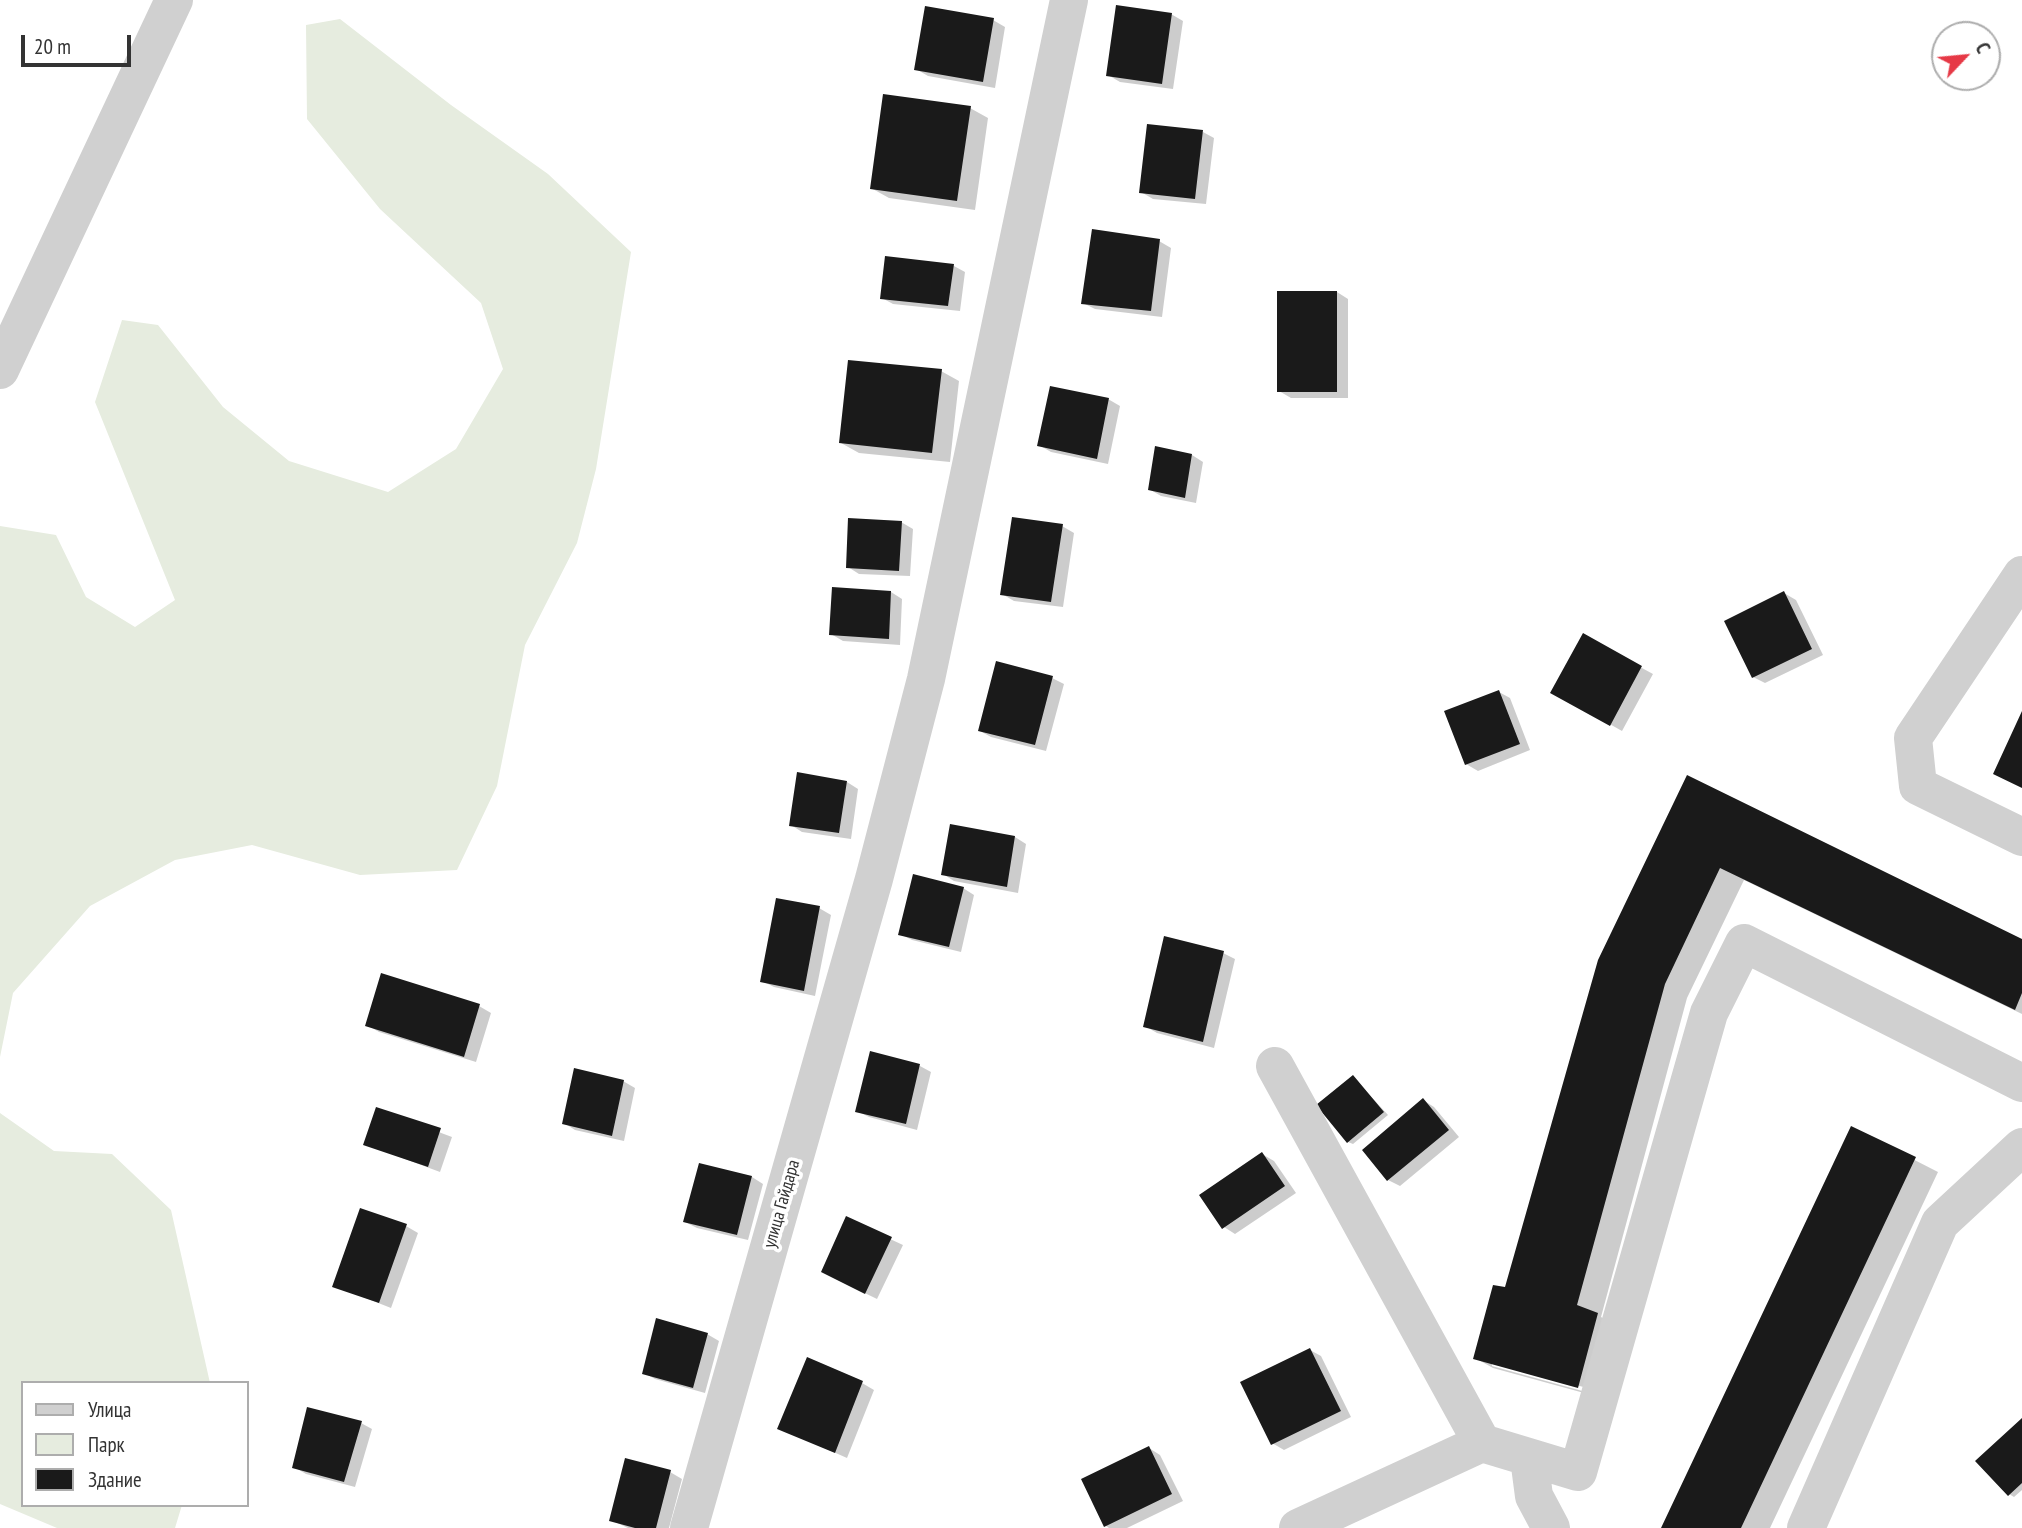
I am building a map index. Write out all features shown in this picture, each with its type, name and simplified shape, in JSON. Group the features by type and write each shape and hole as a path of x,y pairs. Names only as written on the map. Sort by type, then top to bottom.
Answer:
{"street":[{"path":"0,370 174,0"},
{"name":"улица Гайдара","path":"689,1528 874,879 926,679 1069,0"},
{"path":"2022,575 1913,738 1918,786 2022,837"},
{"path":"1298,1528 1482,1443 1578,1472 1709,1013 1744,943 2022,1083"},
{"path":"1275,1066 1482,1443"},
{"path":"1806,1528 1940,1223 2022,1147"},
{"path":"1529,1458 1534,1496 1552,1528"}],"green space":[{"path":"340,19 451,105 548,174 631,252 596,469 577,543 525,645 497,786 457,870 360,875 252,845 175,860 90,906 13,993 0,1057 0,526 56,535 86,597 135,627 175,600 95,402 122,320 158,325 223,407 289,461 388,492 456,449 503,369 481,303 380,209 307,119 306,25"},
{"path":"0,1113 54,1151 112,1154 171,1210 210,1381 21,1381 21,1507 181,1507 175,1528 57,1528 0,1504"}],"building":[{"path":"1116,5 1172,13 1162,84 1106,76"},
{"path":"925,6 994,18 983,82 914,70"},
{"path":"883,94 971,106 957,201 870,189"},
{"path":"1147,124 1203,130 1195,199 1139,193"},
{"path":"1092,229 1160,239 1151,311 1081,304"},
{"path":"885,256 954,264 948,306 880,299"},
{"path":"1277,291 1337,291 1337,392 1277,392"},
{"path":"848,360 942,369 932,453 839,443"},
{"path":"1050,386 1109,398 1097,459 1037,446"},
{"path":"1155,446 1192,454 1185,498 1148,490"},
{"path":"1012,517 1063,524 1051,602 1000,595"},
{"path":"848,518 902,521 899,571 846,568"},
{"path":"832,587 891,591 889,639 829,635"},
{"path":"1784,591 1812,649 1752,678 1724,621"},
{"path":"1583,633 1642,666 1610,726 1550,693"},
{"path":"996,661 1053,676 1035,745 978,731"},
{"path":"1499,690 1520,744 1465,765 1444,711"},
{"path":"2022,711 2022,788 1993,774"},
{"path":"797,772 847,781 839,833 789,826"},
{"path":"1687,775 2022,939 2022,993 2015,1010 1720,868 1665,984 1577,1305 1598,1313 1578,1388 1473,1359 1493,1285 1505,1287 1598,960"},
{"path":"950,824 1015,836 1007,887 941,875"},
{"path":"913,874 964,887 949,947 898,935"},
{"path":"776,898 820,906 804,991 760,982"},
{"path":"1164,936 1224,951 1203,1042 1143,1027"},
{"path":"381,973 480,1004 464,1057 365,1026"},
{"path":"870,1051 920,1064 906,1124 855,1112"},
{"path":"574,1068 624,1080 612,1136 562,1124"},
{"path":"1353,1075 1384,1112 1347,1143 1316,1105"},
{"path":"1423,1098 1449,1130 1387,1181 1362,1150"},
{"path":"376,1107 441,1128 428,1167 363,1145"},
{"path":"1851,1126 1916,1157 1741,1528 1661,1528"},
{"path":"1262,1152 1285,1186 1222,1229 1199,1195"},
{"path":"699,1163 752,1176 737,1235 683,1222"},
{"path":"360,1208 407,1224 379,1303 332,1287"},
{"path":"846,1216 892,1237 865,1294 821,1272"},
{"path":"656,1318 708,1333 693,1388 642,1374"},
{"path":"1310,1348 1341,1411 1271,1445 1240,1382"},
{"path":"807,1357 863,1381 835,1453 777,1429"},
{"path":"307,1407 362,1421 344,1482 292,1468"},
{"path":"2022,1418 2022,1483 2008,1496 1975,1461"},
{"path":"1149,1446 1172,1494 1104,1527 1081,1479"},
{"path":"625,1458 671,1470 656,1528 635,1528 609,1521"}]}
